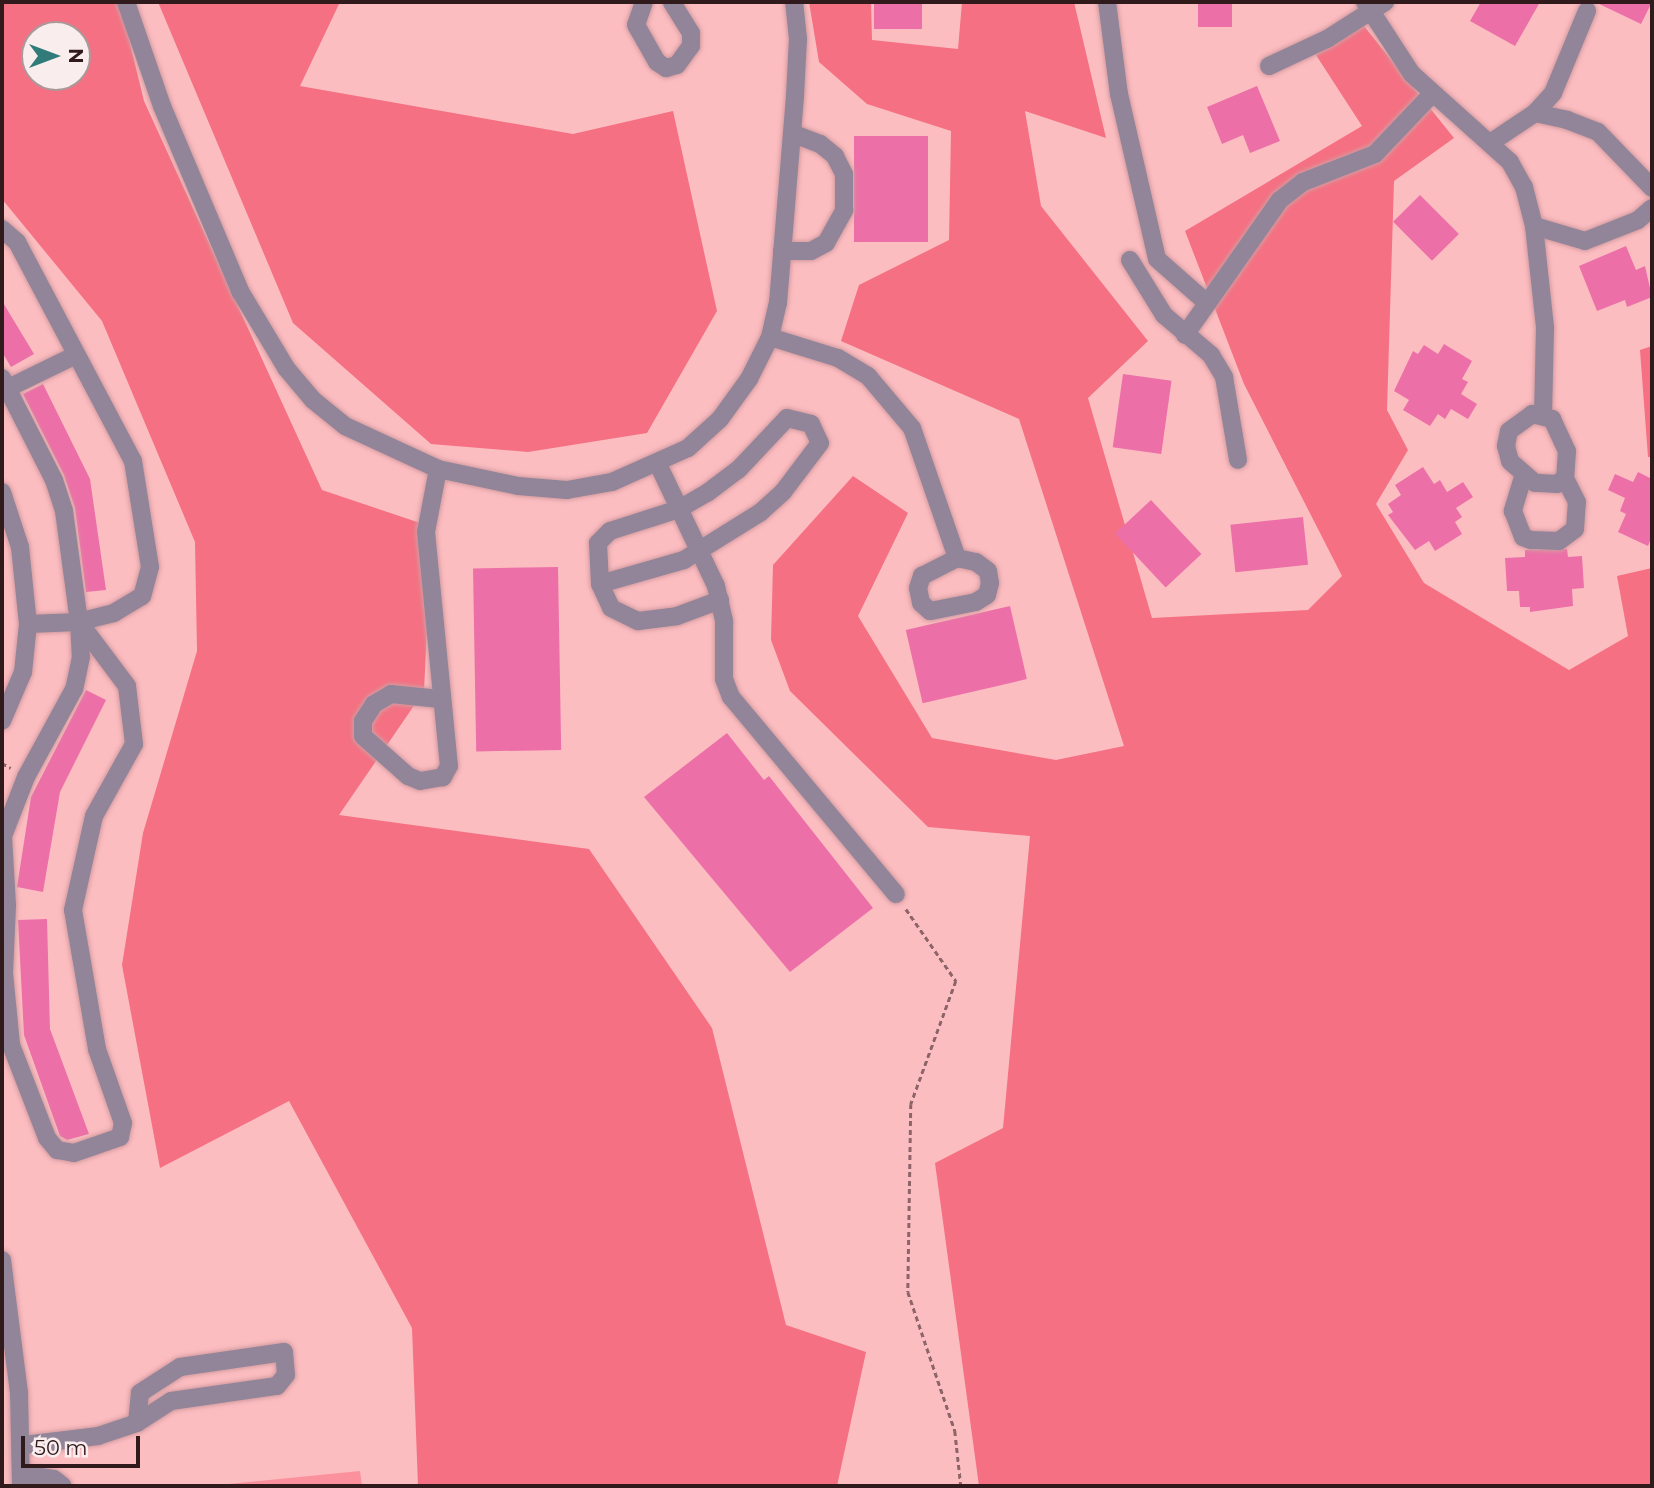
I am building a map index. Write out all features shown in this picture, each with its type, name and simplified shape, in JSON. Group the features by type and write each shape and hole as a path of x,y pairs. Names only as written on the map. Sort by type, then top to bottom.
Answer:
{"street":[{"path":"126,2 162,106 260,330 295,379 345,426 438,469 518,486 567,490 612,482 658,464 688,448 720,419 750,379 770,337 782,251 792,133 798,39 794,2"},
{"path":"644,2 636,24 657,62 666,68 677,65 691,46 691,33 672,2"},
{"path":"1107,2 1119,94 1157,259 1206,302"},
{"path":"1269,66 1317,44 1374,5 1393,51 1432,95 1510,162 1524,187 1534,226 1546,342 1543,414 1560,431 1567,451 1565,478 1577,502 1575,529 1559,541 1523,537 1513,511 1514,496 1524,474"},
{"path":"1490,143 1535,113 1553,93 1587,10"},
{"path":"1185,335 1280,200 1303,183 1375,154 1432,95"},
{"path":"1535,113 1598,132 1652,188"},
{"path":"782,251 811,251 826,243 844,210 844,174 835,156 820,144 792,133"},
{"path":"1534,226 1585,241 1637,220 1652,208"},
{"path":"2,229 17,242 133,461 150,567 142,596 114,613 79,622 27,624"},
{"path":"1130,260 1157,306 1185,335 1210,355 1224,377 1238,460"},
{"path":"770,337 838,358 869,376 893,401 912,428 929,468 957,558"},
{"path":"76,355 4,386 54,480 64,512 82,657 74,689 26,777 3,836 7,905 4,973 7,1046 47,1138 57,1150 74,1153 120,1137 122,1116 97,1049 73,910 94,816 134,744 127,686 79,622"},
{"path":"1543,414 1521,419 1510,431 1506,446 1510,461 1524,474 1546,485 1565,478"},
{"path":"600,584 700,551 783,492 816,452 820,443 817,432 800,418 787,418 738,470 679,509 610,531 598,542 600,584 611,608 638,621 677,616 720,600"},
{"path":"658,464 700,551 720,600 721,657 731,697 896,894"},
{"path":"438,469 426,532 438,622 440,699 449,766 443,777 431,782 408,776 363,736 363,721 374,704 391,694 440,699"},
{"path":"2,492 20,547 27,624 23,672 3,716"},
{"path":"2,1260 7,1332 23,1446 22,1480 54,1479 63,1486"},
{"path":"23,1446 98,1436 137,1423 171,1401 278,1385 286,1376 284,1352 180,1367 140,1394 137,1423"}],"path":[{"path":"896,894 956,981 911,1104 908,1292 955,1431 961,1486"}],"shaded area":[{"path":"2,2 120,2 144,101 322,490 432,527 424,691 339,815 589,849 712,1028 786,1325 866,1352 837,1486 418,1486 412,1328 289,1101 160,1168 122,965 143,833 197,651 195,542 102,321 2,199"},
{"path":"158,2 340,2 300,86 573,134 673,111 717,311 647,433 528,452 431,444 293,323"},
{"path":"809,2 871,2 872,40 958,49 962,2 1074,2 1106,138 1025,111 1041,206 1148,341 1088,398 1152,618 1308,610 1342,576 1244,384 1185,231 1362,126 1316,55 1364,26 1454,138 1394,181 1387,410 1408,450 1376,504 1424,583 1569,670 1628,636 1617,576 1652,568 1652,1486 979,1486 935,1163 1003,1128 1030,836 928,827 790,691 771,640 773,565 853,476 908,513 858,616 932,738 1056,760 1124,746 1019,419 841,341 859,285 949,240 951,131 867,104 819,62"},
{"path":"1652,346 1652,457 1648,457 1640,350"},
{"path":"360,1471 362,1486 209,1486 269,1480"}],"building":[{"path":"874,2 922,2 922,29 874,29"},
{"path":"1198,2 1232,2 1232,27 1198,27"},
{"path":"1481,2 1540,2 1515,46 1470,21"},
{"path":"1595,2 1652,2 1641,24"},
{"path":"1257,86 1280,141 1250,153 1243,135 1222,144 1207,107"},
{"path":"854,136 928,136 928,242 854,242"},
{"path":"1420,195 1459,234 1432,261 1393,222"},
{"path":"1626,246 1636,270 1645,266 1652,297 1627,307 1625,300 1597,311 1579,266"},
{"path":"2,301 34,354 11,367 2,352"},
{"path":"1444,344 1472,361 1462,379 1468,382 1461,394 1477,404 1468,419 1451,409 1445,419 1438,414 1430,426 1403,410 1409,400 1394,391 1413,351 1418,354 1424,345 1438,354"},
{"path":"1123,374 1172,381 1161,454 1113,447"},
{"path":"43,384 90,479 106,590 86,592 75,508 64,475 23,394"},
{"path":"1423,467 1434,484 1440,480 1447,492 1463,482 1473,497 1456,508 1462,517 1455,522 1462,534 1435,551 1429,541 1415,550 1388,515 1393,512 1388,504 1401,495 1395,485"},
{"path":"1638,472 1652,479 1652,536 1648,546 1618,532 1626,514 1620,511 1625,498 1608,490 1615,474 1633,482"},
{"path":"1151,500 1201,554 1166,588 1115,533"},
{"path":"1303,517 1308,565 1235,572 1230,525"},
{"path":"1567,549 1568,557 1582,556 1584,588 1572,589 1573,606 1530,612 1530,607 1520,607 1519,591 1507,591 1505,558 1525,557 1525,550"},
{"path":"558,567 561,750 476,751 473,568"},
{"path":"1010,606 1027,679 923,703 906,630"},
{"path":"86,690 106,700 60,792 43,892 17,887 31,797"},
{"path":"727,733 764,780 769,776 873,908 790,972 644,797"},
{"path":"47,919 50,1029 89,1134 67,1140 60,1136 24,1035 18,920"}]}
